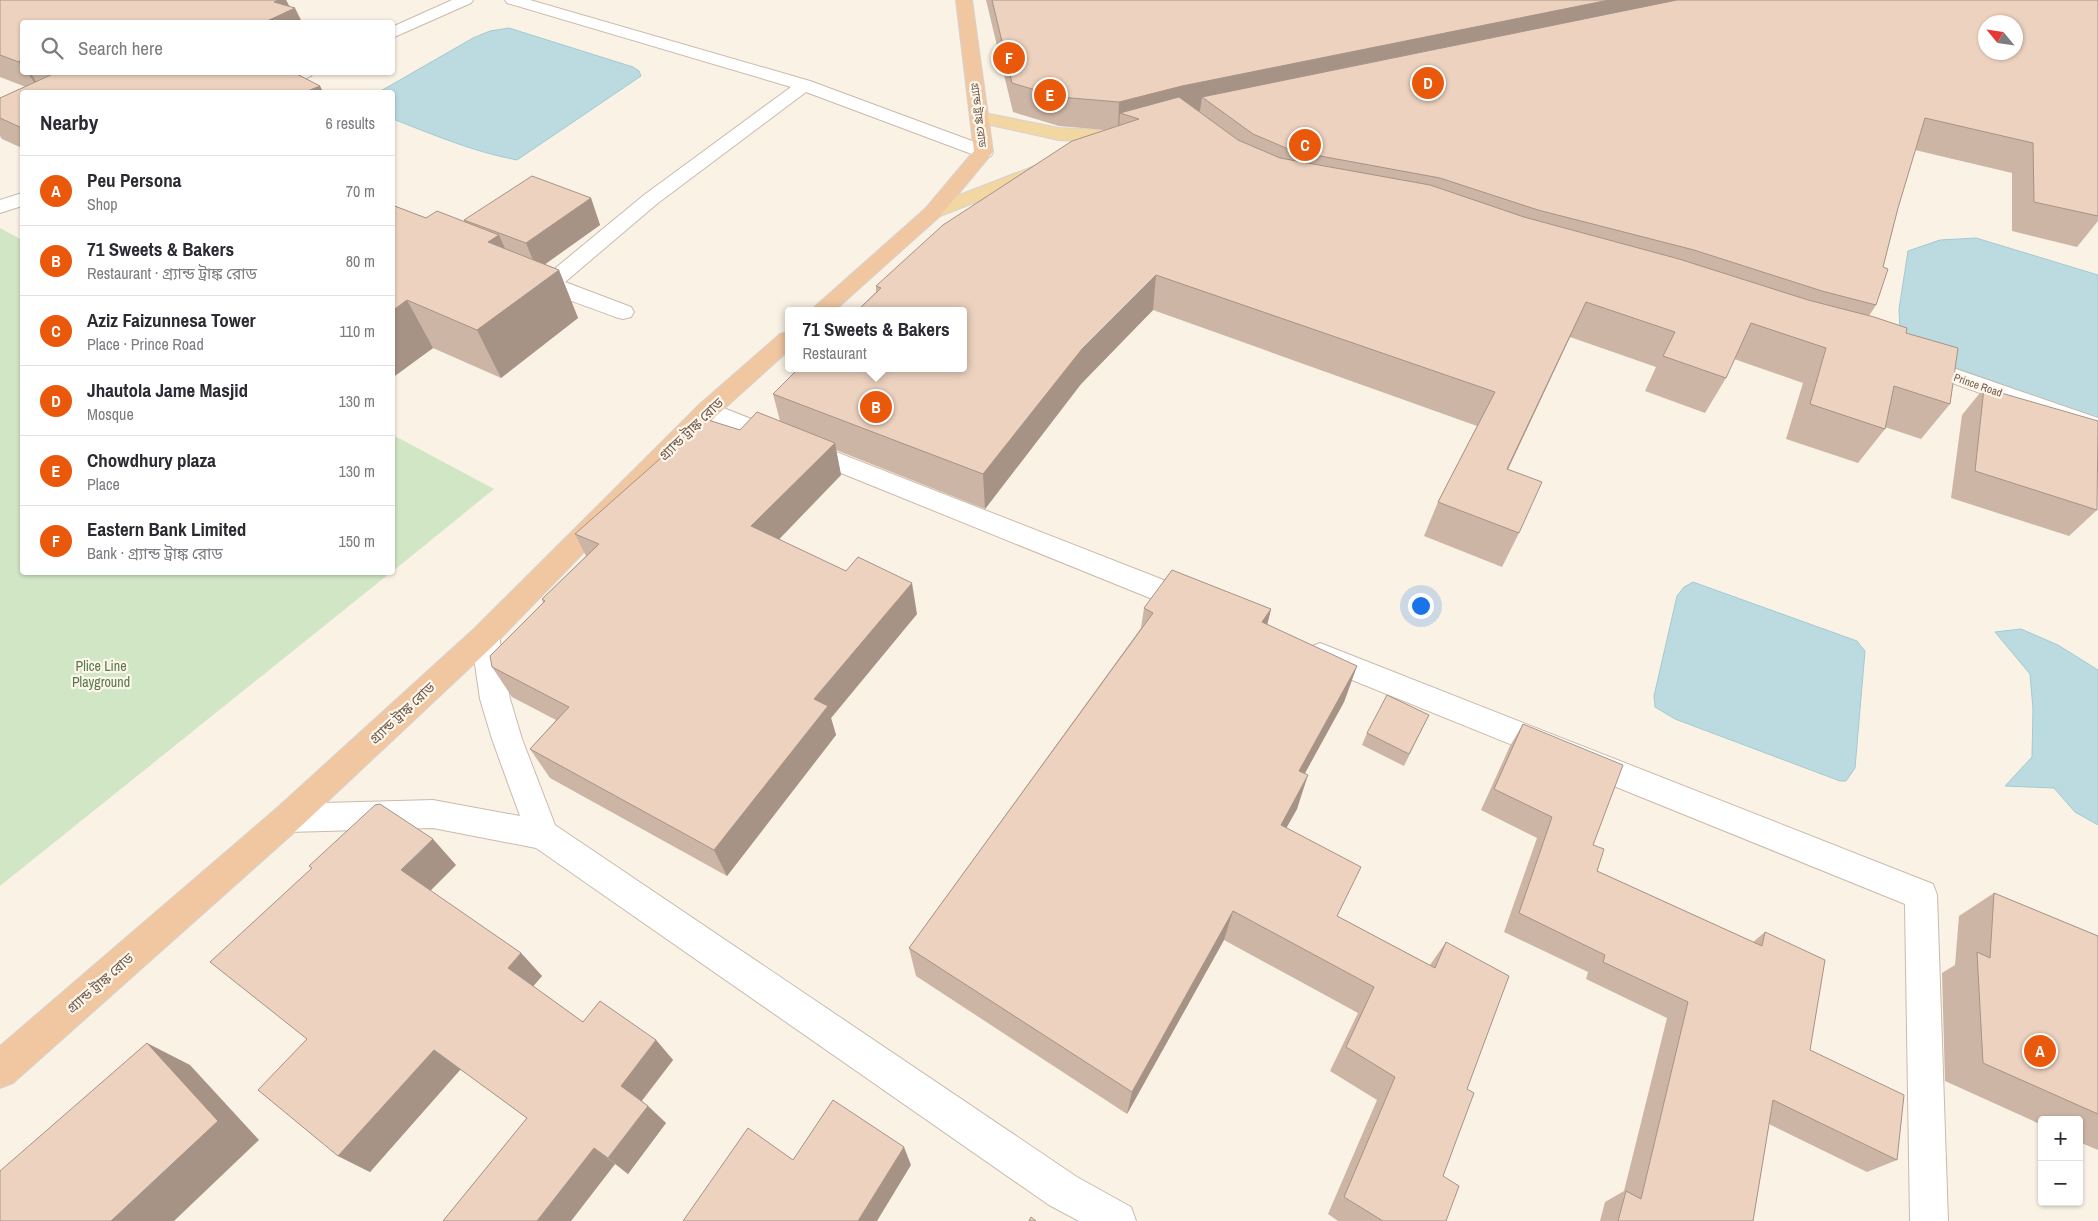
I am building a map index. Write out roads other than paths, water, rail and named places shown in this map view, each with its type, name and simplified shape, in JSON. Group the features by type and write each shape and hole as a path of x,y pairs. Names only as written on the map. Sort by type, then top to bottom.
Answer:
{"highway":[{"name":"গ্র্যান্ড ট্রাঙ্ক রোড","path":"826,307 933,212 984,152 964,0"},
{"name":"গ্র্যান্ড ট্রাঙ্ক রোড","path":"0,1070 288,818 484,636 708,410 785,342"}],"main road":[{"path":"933,212 1069,158 1133,135 1059,134 979,117"}],"street":[{"path":"395,32 465,0"},
{"path":"513,0 804,85 984,152"},
{"path":"265,90 298,75"},
{"path":"549,284 650,199 804,85"},
{"path":"0,207 20,200"},
{"path":"514,270 623,312"},
{"name":"Prince Road","path":"1901,357 2098,427"},
{"path":"708,410 1217,614"},
{"path":"484,636 495,699 507,739 544,835"},
{"path":"1291,643 1921,895 1929,1221"},
{"path":"288,818 432,814 544,835 1063,1191 1117,1221"}],"water":[{"path":"509,28 633,67 639,71 641,76 517,160 470,148 395,120 395,90 382,90 473,38 490,31"},
{"path":"1976,238 2098,275 2098,418 1913,353 1900,332 1899,309 1908,251 1940,240"},
{"path":"1693,582 1857,641 1865,651 1855,768 1846,781 1840,781 1675,719 1655,707 1654,696 1677,596 1684,587"},
{"path":"2021,629 2058,645 2098,670 2098,825 2075,812 2054,788 2005,786 2032,757 2033,709 2030,674 1995,632"}],"place":[{"name":"Eastern Bank Limited","path":"1009,58"},
{"name":"Jhautola Jame Masjid","path":"1428,83"},
{"name":"Chowdhury plaza","path":"1050,95"},
{"name":"Aziz Faizunnesa Tower","path":"1305,145"},
{"name":"71 Sweets & Bakers","path":"876,407"},
{"name":"Peu Persona","path":"2040,1051"}],"park label":[{"name":"Plice Line Playground","path":"101,674"}]}
